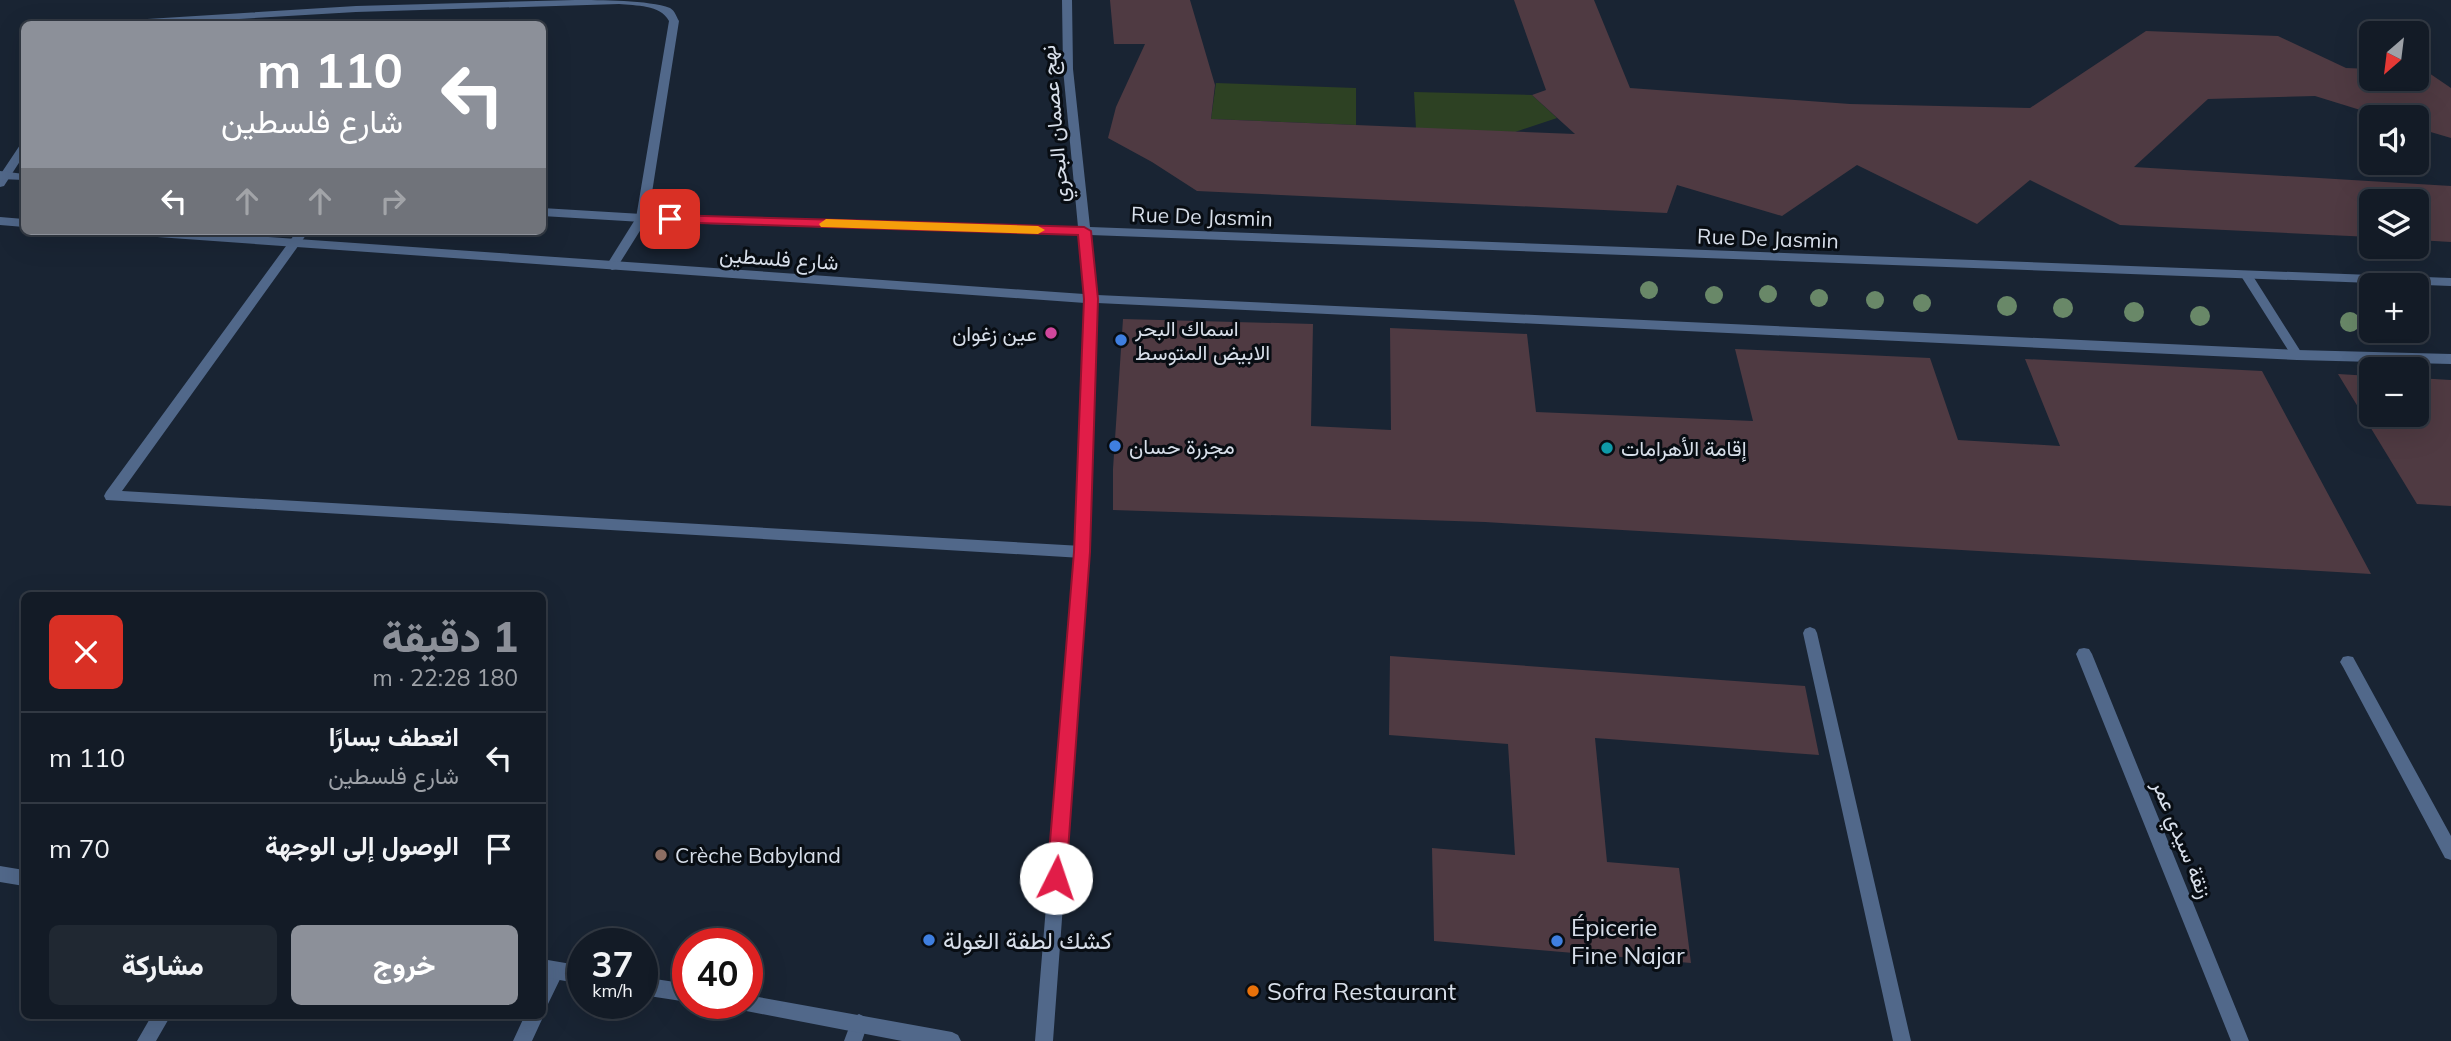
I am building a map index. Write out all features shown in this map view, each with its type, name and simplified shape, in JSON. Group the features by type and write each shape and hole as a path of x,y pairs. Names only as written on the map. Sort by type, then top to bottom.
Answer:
{"street":[{"path":"163,21 356,9 620,0 659,6 669,11 674,21 642,218 612,266"},
{"name":"نهج عصمان البحري","path":"1044,1041 1082,552 1091,299 1068,69 1067,0"},
{"path":"3,178 21,151"},
{"path":"3,178 21,177"},
{"name":"شارع فلسطين","path":"546,212 642,218 1084,231"},
{"path":"0,220 21,222"},
{"name":"Rue De Jasmin","path":"1084,231 2451,282"},
{"name":"شارع فلسطين","path":"180,235 1091,299"},
{"path":"300,235 111,496 1082,552"},
{"path":"2247,276 2297,355"},
{"path":"1091,299 2297,355 2451,359"},
{"path":"1810,633 1902,1041"},
{"name":"زنقة سيدي عمر","path":"2084,654 2240,1041"},
{"path":"2348,662 2451,852"},
{"path":"0,874 21,878"},
{"path":"549,969 567,972"},
{"path":"763,1007 859,1023 912,1037 952,1041"},
{"path":"146,1041 160,1019"},
{"path":"522,1041 533,1019"},
{"path":"853,1041 859,1023"}],"green space":[{"path":"1216,83 1356,88 1356,125 1211,119"},
{"path":"1414,92 1532,95 1557,118 1515,132 1416,129"}],"building":[{"path":"1110,0 1190,0 1215,85 1211,119 1575,134 1532,95 1546,90 1514,0 1594,0 1630,88 1850,104 2030,108 2146,31 2278,36 2346,68 2359,69 2359,91 2429,91 2429,73 2451,88 2451,138 2429,132 2429,105 2359,105 2359,110 2315,96 2208,99 2134,167 2451,186 2451,242 2429,241 2429,189 2359,189 2359,236 2120,225 2030,180 1977,224 1857,165 1782,216 1677,185 1667,213 1197,191 1108,138 1116,107 1145,44 1114,44"},
{"name":"إقامة الأهرامات","path":"1123,319 1313,324 1311,426 1391,430 1390,328 1527,334 1536,412 1753,421 1735,349 1930,358 1958,440 2060,446 2025,359 2262,371 2371,574 1485,522 1113,510 1113,469"},
{"path":"2338,374 2359,375 2359,409"},
{"path":"2429,379 2451,380 2451,506 2417,504 2370,427 2429,427"},
{"path":"1390,656 1805,686 1819,755 1595,738 1607,862 1679,868 1691,963 1434,941 1432,848 1515,855 1508,744 1389,735"}],"slow traffic":[{"path":"826,224 1038,230"}],"place":[{"name":"عين زغوان","path":"1051,333"},
{"name":"اسماك البحر الابيض المتوسط","path":"1121,340"},
{"name":"مجزرة حسان","path":"1115,446"},
{"name":"إقامة الأهرامات","path":"1607,448"},
{"name":"Crèche Babyland","path":"661,855"},
{"name":"كشك لطفة الغولة","path":"929,940"},
{"name":"Épicerie Fine Najar","path":"1557,941"},
{"name":"Sofra Restaurant","path":"1253,991"}],"route":[{"path":"670,219 1084,231 1091,299 1082,552 1056,878"}]}
